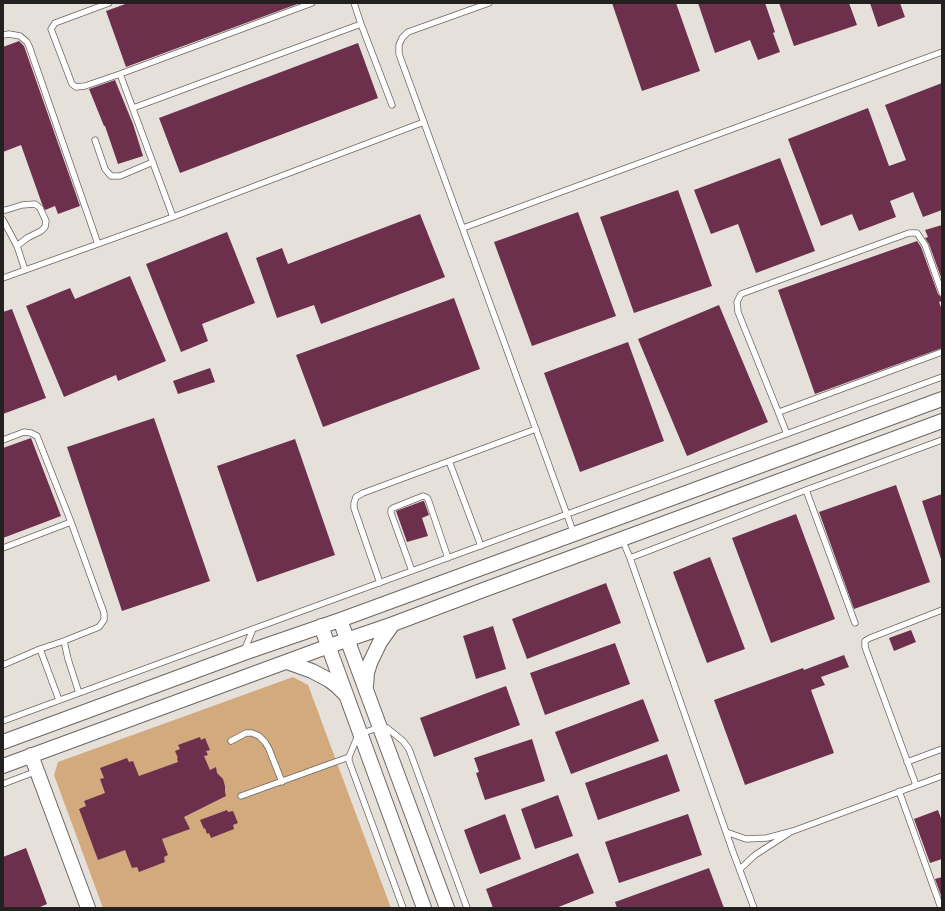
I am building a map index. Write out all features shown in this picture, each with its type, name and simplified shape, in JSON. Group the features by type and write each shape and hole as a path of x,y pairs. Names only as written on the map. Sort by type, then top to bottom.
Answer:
{"street":[{"path":"3,742 942,399"},
{"path":"3,766 329,646 393,624 622,538 942,421"},
{"path":"594,527 600,547"},
{"path":"340,620 447,908"},
{"path":"366,690 366,679 370,663 380,642 393,624"},
{"path":"321,626 424,908"},
{"path":"287,662 329,680 346,696"},
{"path":"31,755 88,908"}],"lane":[{"path":"108,3 55,23 51,29 72,84 76,87 85,86 120,74 312,3"},
{"path":"354,3 392,105"},
{"path":"489,3 408,32 402,38 399,45 399,54 574,534"},
{"path":"133,108 361,24"},
{"path":"3,35 9,34 20,36 30,46 98,244"},
{"path":"463,228 942,52"},
{"path":"120,74 173,217"},
{"path":"3,278 173,217 424,122"},
{"path":"95,140 105,169 110,176 120,176 153,162"},
{"path":"3,210 22,205 35,204 40,208 46,221 45,227 41,231 27,238 17,246"},
{"path":"3,220 17,246 25,270"},
{"path":"787,434 738,312 737,302 740,294 909,233 917,233 925,245 942,293"},
{"path":"779,412 942,352"},
{"path":"3,721 942,377"},
{"path":"380,583 354,508 356,498 363,493 536,429"},
{"path":"3,440 24,432 37,436 71,522 104,613 104,620 99,627 40,649 3,665"},
{"path":"630,558 806,490 942,440"},
{"path":"449,461 481,546"},
{"path":"806,490 856,624"},
{"path":"412,571 391,510 423,496 428,499 448,558"},
{"path":"3,548 71,522"},
{"path":"622,538 754,908"},
{"path":"916,785 865,647 865,641 942,610"},
{"path":"244,653 253,629"},
{"path":"64,641 68,659 80,693"},
{"path":"40,649 59,700"},
{"path":"403,908 350,764 349,757 360,734 380,727 386,728 404,741 409,749 467,908"},
{"path":"231,741 246,734 252,733 259,736 269,749 282,782"},
{"path":"907,762 942,749"},
{"path":"241,796 349,757"},
{"path":"3,784 37,771"},
{"path":"726,832 746,839 767,838 793,831 942,776"},
{"path":"898,792 941,908"},
{"path":"740,869 755,855 793,831"}],"shaded area":[{"path":"293,677 308,685 391,908 103,908 54,775 58,762"}],"building":[{"path":"128,3 300,3 126,67 106,11"},
{"path":"612,3 676,3 700,71 642,91"},
{"path":"698,3 765,3 780,52 758,60 750,40 715,53"},
{"path":"779,3 849,3 857,25 794,46"},
{"path":"870,3 900,3 905,17 878,27"},
{"path":"19,41 24,46 80,206 58,214 55,206 45,210 21,145 3,152 3,47"},
{"path":"358,43 378,98 180,173 159,118"},
{"path":"115,80 133,124 143,156 118,164 105,126 89,89"},
{"path":"942,83 942,210 923,217 913,192 890,201 896,217 859,231 852,214 821,226 788,139 868,108 889,166 906,160 885,105"},
{"path":"780,158 815,251 756,273 738,224 711,234 694,190"},
{"path":"678,190 712,286 634,313 600,217"},
{"path":"578,212 616,316 532,346 494,242"},
{"path":"420,214 445,277 321,324 314,305 277,318 256,258 282,248 288,264"},
{"path":"942,225 942,280 929,244 925,238 928,237 925,230"},
{"path":"227,232 255,303 202,324 208,341 181,352 146,264"},
{"path":"917,241 921,247 938,294 942,297 942,301 939,302 942,310 942,348 815,394 778,290"},
{"path":"130,276 166,361 118,381 116,375 64,397 26,306 70,288 75,299"},
{"path":"454,298 480,369 323,427 296,355"},
{"path":"719,305 768,422 687,456 638,339"},
{"path":"12,309 46,398 3,414 3,312"},
{"path":"628,342 664,441 580,472 544,373"},
{"path":"210,368 215,382 178,394 173,381"},
{"path":"154,418 210,581 122,611 67,447"},
{"path":"31,438 61,516 3,538 3,448"},
{"path":"295,439 335,555 257,582 217,466"},
{"path":"896,485 930,582 854,609 819,512"},
{"path":"942,494 942,558 941,559 922,501"},
{"path":"423,501 429,515 422,518 428,536 407,542 396,511"},
{"path":"796,514 835,619 771,643 732,538"},
{"path":"710,557 745,649 707,663 673,572"},
{"path":"606,583 621,623 527,659 512,619"},
{"path":"493,626 506,669 476,679 463,636"},
{"path":"911,630 916,642 894,651 889,638"},
{"path":"615,643 630,684 545,715 530,673"},
{"path":"844,655 849,667 821,677 825,685 811,690 834,753 745,785 714,700"},
{"path":"506,686 520,725 434,757 420,718"},
{"path":"643,699 659,741 571,774 555,732"},
{"path":"200,737 201,740 205,738 210,750 206,751 208,755 204,756 210,770 216,767 217,773 223,779 226,796 184,817 190,829 162,839 168,855 164,857 165,862 139,872 137,867 132,868 125,850 98,860 79,809 86,806 84,801 105,793 100,779 104,778 100,768 127,758 129,762 133,761 139,776 178,762 175,751 180,749 178,745"},
{"path":"532,739 545,781 485,800 476,773 479,772 474,758"},
{"path":"667,754 680,791 598,820 585,783"},
{"path":"558,795 573,836 535,849 521,809"},
{"path":"227,810 228,812 233,811 238,823 233,825 234,829 211,838 209,833 207,834 200,820"},
{"path":"938,810 942,821 942,859 930,863 914,819"},
{"path":"505,814 521,859 480,874 464,830"},
{"path":"688,814 702,855 619,883 605,842"},
{"path":"26,848 47,904 38,908 3,908 3,857"},
{"path":"578,853 594,893 556,908 493,908 486,889"},
{"path":"709,868 724,908 617,908 615,902"},
{"path":"942,877 942,898 935,879"}]}
